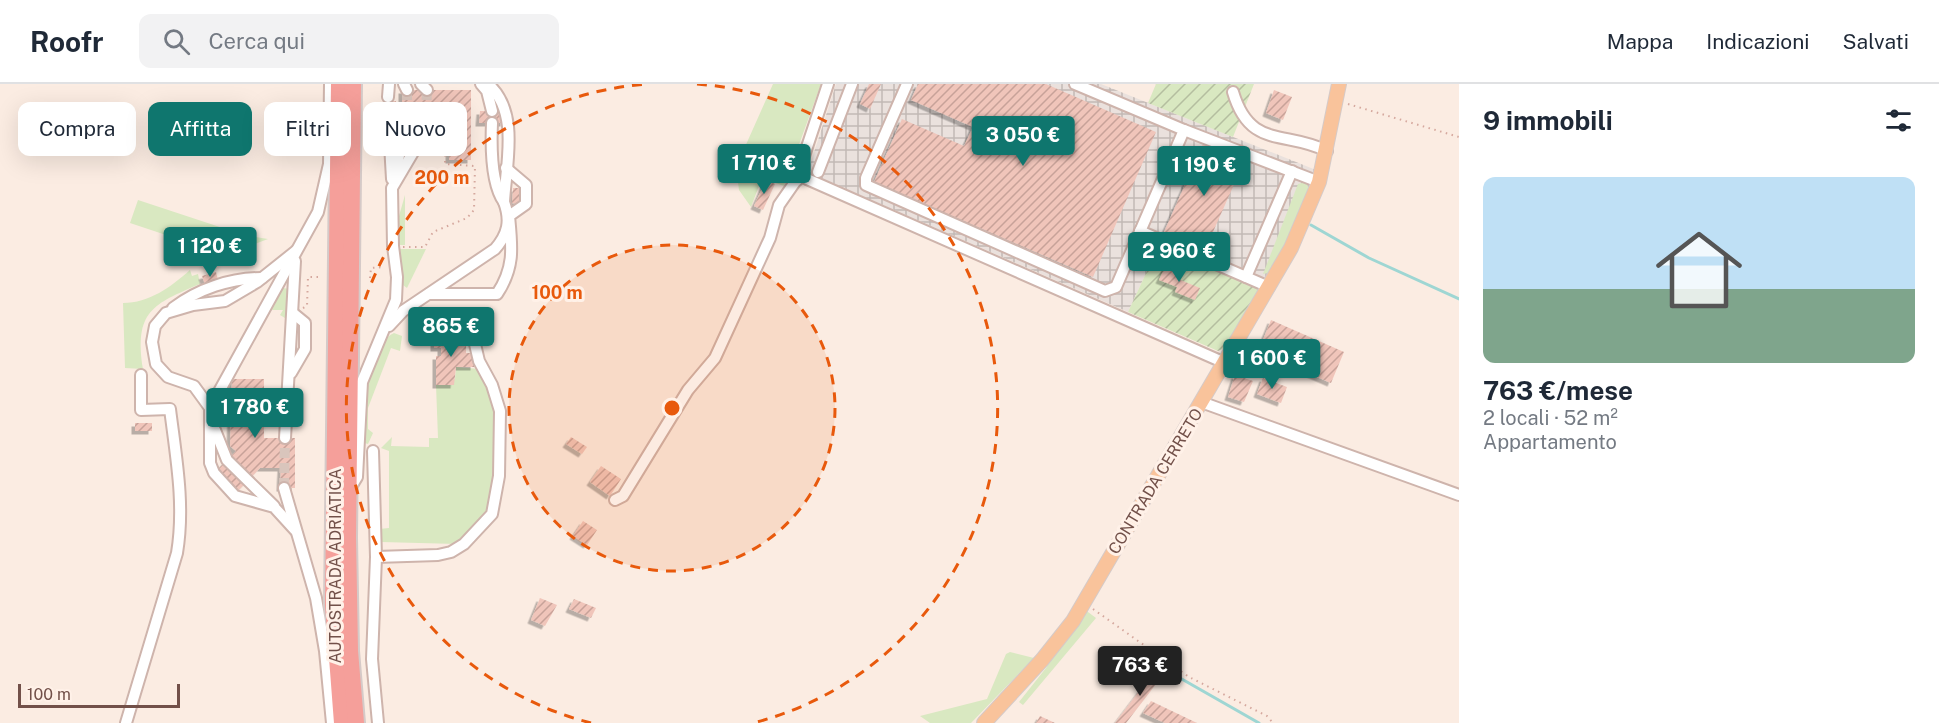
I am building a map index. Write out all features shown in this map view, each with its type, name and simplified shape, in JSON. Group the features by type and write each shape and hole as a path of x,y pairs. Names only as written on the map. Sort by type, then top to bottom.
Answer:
{"highway":[{"name":"AUTOSTRADA ADRIATICA","path":"339,84 333,605 342,723"},
{"name":"AUTOSTRADA ADRIATICA","path":"353,84 349,490 350,651 356,723"}],"main road":[{"name":"CONTRADA CERRETO","path":"984,723 1042,660 1084,602 1269,287 1307,216 1319,182 1339,84"}],"street":[{"path":"274,507 235,496 214,473 210,463 211,411 316,215 326,185 330,148 330,84"},
{"path":"388,84 388,97"},
{"path":"481,84 487,91 492,111"},
{"path":"488,84 498,93 508,116 504,202"},
{"path":"828,84 802,162 804,176 813,183 1225,363"},
{"path":"907,84 866,178 866,185 1105,291 1116,287 1184,130"},
{"path":"1075,84 1184,130 1319,182"},
{"path":"818,172 850,85"},
{"path":"1233,92 1249,123 1264,135 1308,142 1327,151"},
{"path":"429,294 497,294 508,278 511,261 509,216 497,192 491,150 492,123"},
{"path":"349,490 357,477 362,382 369,359 386,328 396,300 397,277 393,246 390,156"},
{"path":"392,188 398,156"},
{"path":"392,188 411,156"},
{"path":"386,328 403,311 495,249 504,238 509,216 526,204 526,185 506,168"},
{"path":"1246,277 1292,171"},
{"path":"615,500 623,496 688,390 715,358 770,238 779,205 790,187 804,176"},
{"path":"1140,231 1269,287"},
{"path":"171,310 225,301 262,278 296,251"},
{"path":"285,438 296,251"},
{"path":"262,278 242,278 189,296 155,326 152,342 153,357 168,377 194,386 211,411 218,442 227,460 295,530"},
{"path":"376,556 438,555 452,552 478,531 492,514 499,476 500,411 495,391 479,361 474,340"},
{"path":"126,723 177,554 181,529 181,499 170,409 141,410 141,375"},
{"path":"1201,402 1459,495"},
{"path":"373,451 376,556 372,658 378,723"},
{"path":"284,488 321,624 332,723"}],"path":[{"path":"1336,101 1459,137"},
{"path":"393,246 425,247 433,232 467,218 474,210 474,166 445,164 445,156"},
{"path":"370,278 370,268 378,268"},
{"path":"294,314 308,306 308,277 319,278"},
{"path":"1084,602 1189,677 1267,716 1273,723"}],"shaded area":[{"path":"836,84 1101,84 1316,170 1311,190 1261,289 1160,243 1128,312 812,174 809,168"}],"green space":[{"path":"773,84 821,84 784,186 762,178 751,207 739,190 736,167"},
{"path":"1156,84 1254,84 1233,137 1148,103"},
{"path":"1306,182 1309,189 1282,252 1268,273 1263,274 1298,184"},
{"path":"405,195 405,245 399,245 399,216"},
{"path":"138,200 244,235 268,239 226,255 130,223"},
{"path":"1160,243 1261,289 1228,347 1218,351 1128,312"},
{"path":"400,249 426,249 407,288 403,285"},
{"path":"190,270 192,276 198,274 200,284 159,304 150,312 142,334 143,369 125,368 123,303 151,297"},
{"path":"283,288 290,289 288,317 285,318 280,315 283,310 272,310"},
{"path":"394,333 402,336 400,351 391,348 368,408 368,429 373,433 368,444 361,442 368,382 378,351 385,340"},
{"path":"456,367 480,369 496,401 497,472 490,510 457,544 381,542 379,541 379,529 389,528 389,451 381,448 392,437 391,446 429,447 429,438 438,438 436,385 455,379"},
{"path":"1084,609 1096,618 1023,705 1019,702 1046,668"},
{"path":"1010,652 1034,658 971,723 930,723 920,716 987,699 1006,654"}],"building":[{"path":"869,84 881,84 870,109 860,104"},
{"path":"918,84 1046,84 1156,132 1093,277 874,182 902,119 964,146 973,127 911,100"},
{"path":"402,90 471,90 471,160 449,160 449,156 467,156 467,102 402,102"},
{"path":"1274,90 1292,97 1283,120 1266,113"},
{"path":"480,111 504,111 504,123 479,123"},
{"path":"1203,144 1244,162 1205,250 1164,232"},
{"path":"766,180 775,184 763,210 754,206"},
{"path":"513,188 520,188 519,204 512,203"},
{"path":"1166,265 1181,272 1178,279 1200,288 1195,300 1175,292 1177,287 1159,280"},
{"path":"216,272 218,280 205,284 202,276"},
{"path":"1271,320 1344,352 1331,383 1278,360 1283,348 1263,340"},
{"path":"434,334 455,334 455,342 466,342 466,353 474,353 474,367 456,367 454,385 436,385 436,356 441,356 441,348 434,348"},
{"path":"1235,375 1253,381 1244,402 1228,397"},
{"path":"1263,378 1287,387 1281,403 1257,394"},
{"path":"232,379 264,379 264,438 295,438 295,488 280,488 281,468 260,468 237,492 216,471 236,451 230,446"},
{"path":"135,423 152,423 152,431 135,431"},
{"path":"571,437 587,447 582,454 566,444"},
{"path":"601,466 621,479 610,496 590,482"},
{"path":"583,521 597,530 587,545 573,536"},
{"path":"540,598 557,605 545,626 531,620"},
{"path":"574,599 596,608 591,618 569,609"},
{"path":"1156,669 1163,675 1126,723 1115,723"},
{"path":"1151,701 1197,723 1165,723 1143,713"},
{"path":"1040,716 1055,723 1036,723"}],"waterway":[{"path":"1311,225 1369,258 1459,299"},
{"path":"1180,678 1259,723"}],"tunnel":[{"path":"407,90 407,102"},
{"path":"427,90 427,102"},
{"path":"388,97 388,102"},
{"path":"284,488 285,438"}]}
